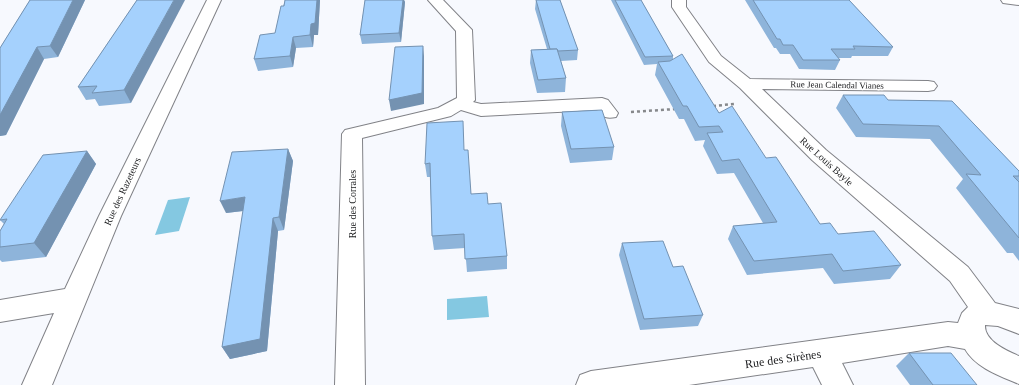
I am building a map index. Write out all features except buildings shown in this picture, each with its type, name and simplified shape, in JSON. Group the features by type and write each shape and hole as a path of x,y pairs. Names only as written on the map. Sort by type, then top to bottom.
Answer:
{"street":[{"name":"Rue des Razeteurs","path":"37,385 117,202 214,0"},
{"path":"435,0 464,30 466,100 458,104"},
{"name":"Rue Louis Bayle","path":"679,0 679,7 715,59 746,84 819,155 959,274 988,313"},
{"path":"1008,0 1019,1"},
{"name":"Rue Jean Calendal Vianes","path":"746,84 928,86"},
{"path":"458,104 481,110 602,104 609,113"},
{"name":"Rue des Corrales","path":"350,385 352,134 444,112 458,104"},
{"path":"0,311 74,299"},
{"path":"1019,322 1005,315 988,313 976,316 972,321 971,329 974,338 992,357 1005,365 1019,370"},
{"name":"Rue des Sirènes","path":"591,385 948,334 974,338"},
{"path":"821,353 838,385"}],"path":[{"path":"710,106 764,102"},
{"path":"609,113 679,108"}],"water":[{"path":"190,197 179,231 155,235 168,200"},
{"path":"487,296 489,317 447,320 447,299"}]}
